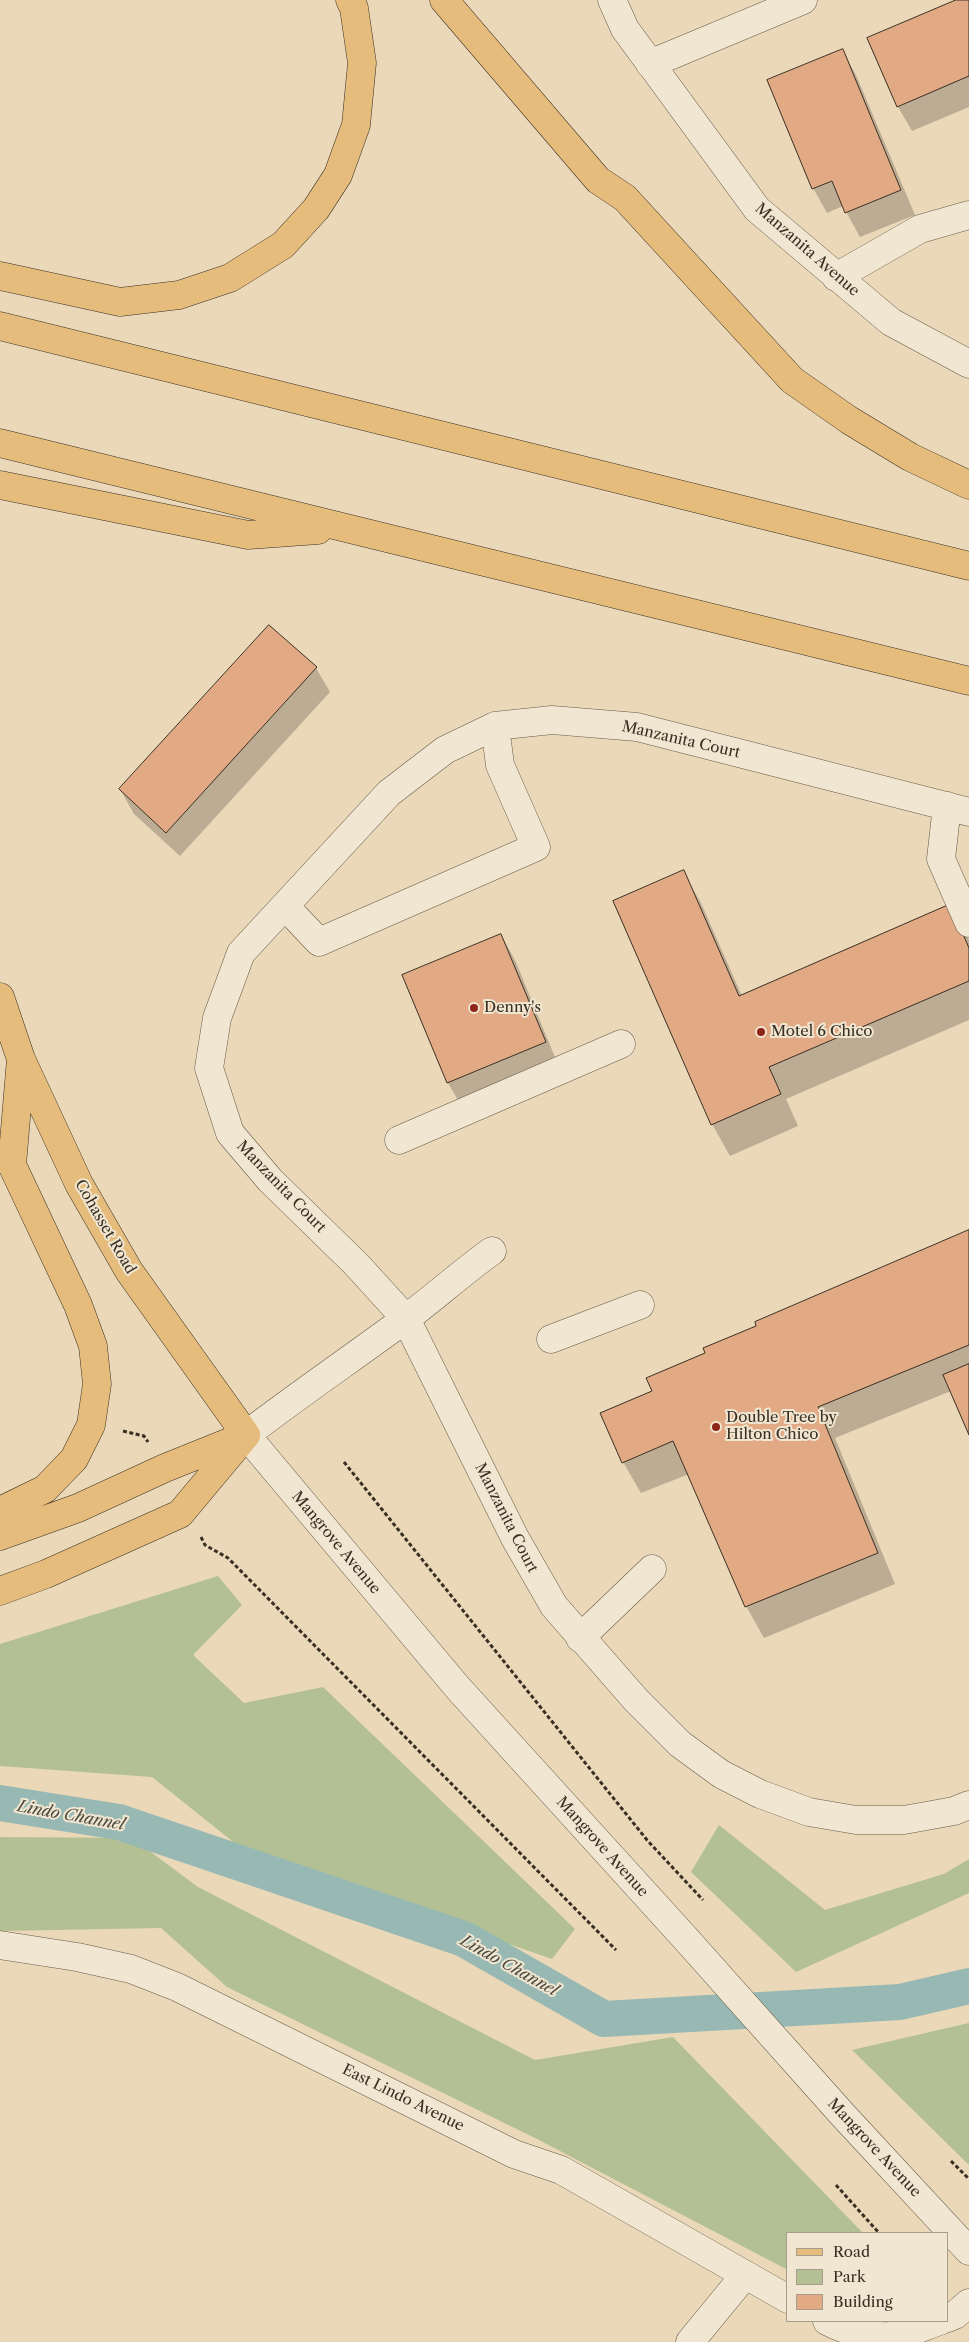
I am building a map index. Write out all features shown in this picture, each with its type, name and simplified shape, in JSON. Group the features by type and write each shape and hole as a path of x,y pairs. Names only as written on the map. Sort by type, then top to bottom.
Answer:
{"main road":[{"path":"0,276 120,302 179,296 230,278 283,245 316,209 338,175 356,125 362,63 354,8 350,0"},
{"path":"444,0 598,180 625,198 792,380 849,420 910,457 969,485"},
{"path":"466,0 619,180 625,198"},
{"path":"0,326 969,566"},
{"path":"0,443 969,681"},
{"path":"0,485 248,535 345,529"},
{"name":"Cohasset Road","path":"0,997 21,1059 79,1184 129,1271 246,1435"},
{"path":"0,1511 46,1489 74,1459 91,1425 97,1384 93,1346 78,1305 12,1165 21,1059"},
{"path":"0,1536 78,1508 165,1468 246,1435"},
{"path":"0,1591 46,1574 180,1514 246,1435"}],"street":[{"name":"Manzanita Avenue","path":"612,0 625,29 757,209 891,322 969,364"},
{"path":"650,64 803,0"},
{"path":"836,277 920,230 969,215"},
{"name":"Manzanita Court","path":"958,809 637,728 552,720 495,726 444,750 389,793 242,953 217,1018 209,1068 230,1133 270,1180 357,1265 406,1319 533,1571 554,1606 636,1700 680,1744 721,1774 760,1794 809,1812 856,1820 904,1820 954,1811 969,1805"},
{"path":"286,906 319,942 536,847 500,765 495,726"},
{"path":"958,809 941,859 969,923"},
{"path":"398,1140 621,1044"},
{"path":"246,1435 306,1389 406,1319 460,1274 492,1251"},
{"path":"551,1340 640,1305"},
{"name":"Mangrove Avenue","path":"246,1435 458,1688 842,2114 969,2250"},
{"path":"580,1638 652,1569"},
{"name":"East Lindo Avenue","path":"0,1945 77,1957 131,1969 177,1988 514,2154 561,2170 786,2298"},
{"path":"690,2342 745,2275"},
{"path":"949,2318 969,2303"},
{"path":"830,2322 839,2327 865,2334 899,2335 937,2322"}],"path":[{"path":"344,1462 647,1840 703,1900"},
{"path":"205,1545 228,1558 616,1950"},
{"path":"951,2162 969,2179"},
{"path":"836,2185 878,2232"}],"green space":[{"path":"218,1576 242,1605 193,1655 244,1703 323,1687 575,1929 552,1959 247,1853 152,1777 0,1766 0,1644"},
{"path":"719,1825 825,1910 944,1874 969,1859 969,1893 796,1972 691,1872"},
{"path":"0,1837 132,1838 198,1887 535,2060 673,2037 862,2232 786,2232 786,2269 537,2139 227,1987 161,1928 0,1931"},
{"path":"969,2023 969,2165 852,2050"}],"building":[{"path":"956,0 969,0 969,76 897,107 867,38"},
{"path":"843,49 901,190 845,213 832,181 812,189 767,80"},
{"path":"269,625 317,667 166,833 119,789"},
{"name":"Motel 6 Chico","path":"684,870 739,996 950,904 969,948 969,981 769,1067 781,1094 711,1125 613,901"},
{"name":"Denny's","path":"501,934 546,1042 447,1083 402,975"},
{"name":"Double Tree by Hilton Chico","path":"969,1230 969,1345 818,1407 878,1553 745,1607 673,1441 622,1463 600,1413 652,1391 646,1378 705,1353 703,1348 756,1326 755,1322"},
{"path":"969,1364 969,1435 943,1375"}],"waterway":[{"name":"Lindo Channel","path":"0,1803 119,1822 464,1939 604,2019 900,2002 969,1986"}],"place":[{"name":"Denny's","path":"474,1008"},
{"name":"Motel 6 Chico","path":"761,1032"},
{"name":"Double Tree by Hilton Chico","path":"716,1427"}]}
